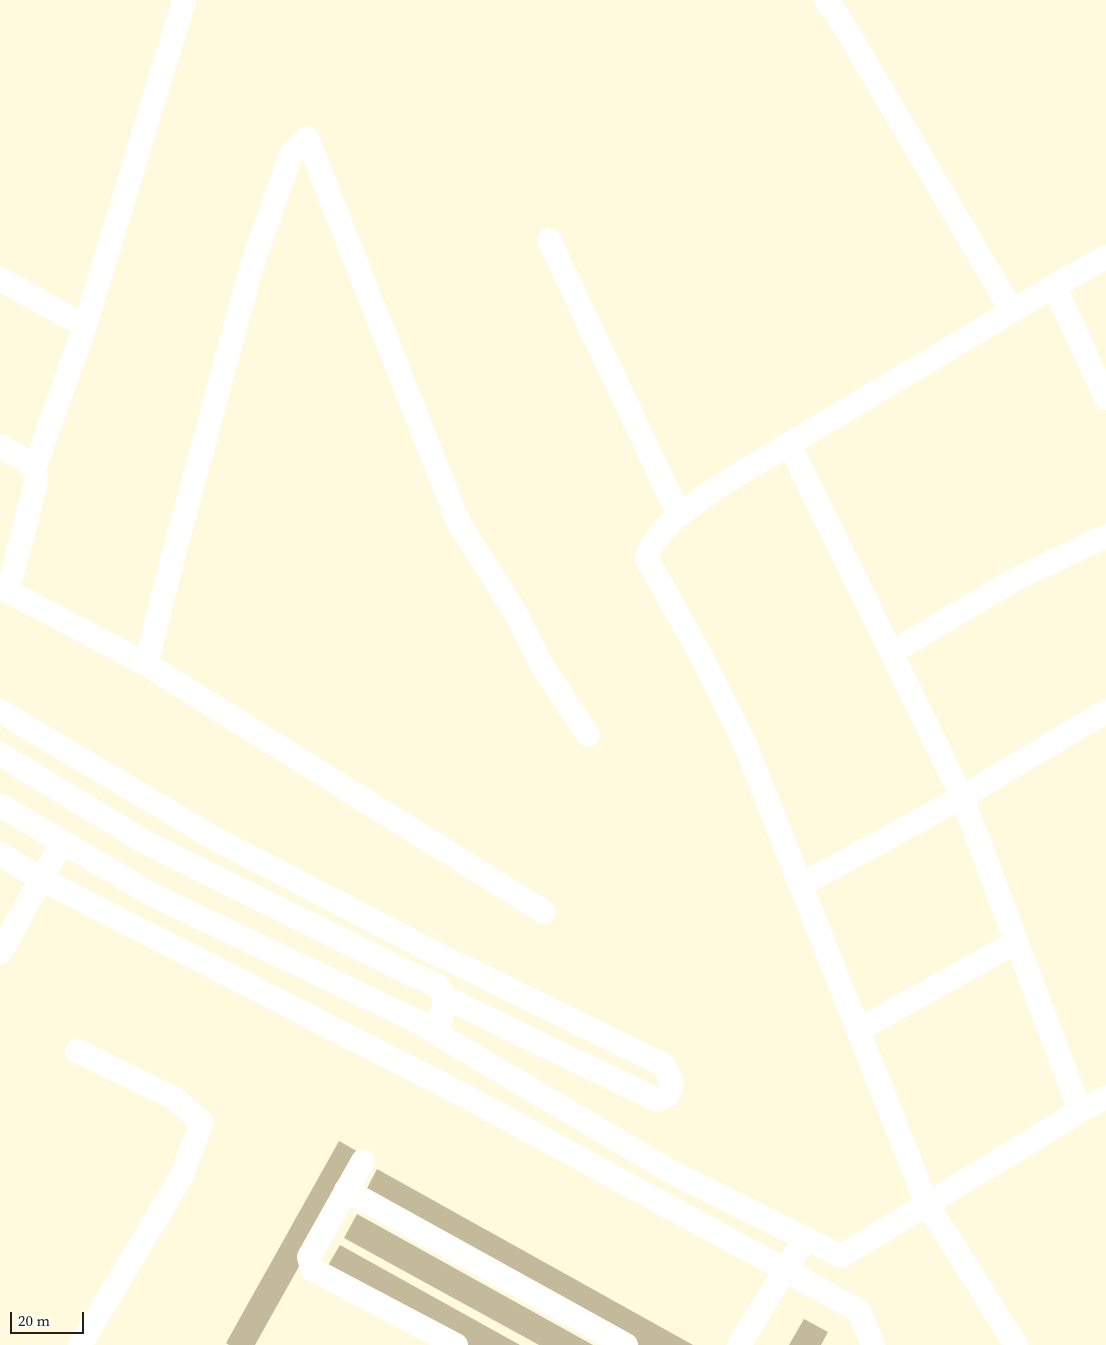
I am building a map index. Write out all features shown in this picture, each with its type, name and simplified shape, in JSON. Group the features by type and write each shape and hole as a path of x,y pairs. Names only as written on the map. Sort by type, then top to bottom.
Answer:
{"street":[{"path":"184,0 85,326 35,466 36,482 4,589 146,664 544,912"},
{"path":"825,0 837,14 1012,311"},
{"path":"146,664 174,552 252,265 291,154 307,138 459,524 514,610 541,664 588,735"},
{"path":"549,240 679,515"},
{"path":"1016,1345 927,1204 744,742 698,650 646,559 647,552 654,539 696,502 789,444 1106,257"},
{"path":"0,280 85,326"},
{"path":"1054,286 1106,398"},
{"path":"789,444 962,796 1080,1111"},
{"path":"0,446 35,466"},
{"path":"892,655 894,651 1012,581 1106,536"},
{"path":"0,711 212,837 431,951 664,1065 672,1082 668,1095 657,1100 446,998 436,984 415,976 145,842 0,754"},
{"path":"800,885 962,796 1106,711"},
{"path":"0,806 151,894 426,1025 436,1033 675,1174 841,1256 1106,1097"},
{"path":"0,953 62,842"},
{"path":"0,854 41,879 469,1098 858,1311 873,1345"},
{"path":"858,1030 1016,942"},
{"path":"436,1033 446,998"},
{"path":"77,1051 174,1098 202,1122 181,1177 80,1345"},
{"path":"363,1161 308,1257 312,1269 456,1345"},
{"path":"346,1190 626,1345"},
{"path":"739,1345 806,1238"}],"building":[{"path":"339,1141 362,1154 255,1345 229,1345 226,1343"},
{"path":"377,1169 693,1345 635,1345 364,1194"},
{"path":"357,1214 593,1345 539,1345 344,1238"},
{"path":"340,1245 520,1345 468,1345 327,1267"},
{"path":"804,1319 828,1332 821,1345 789,1345"}]}
